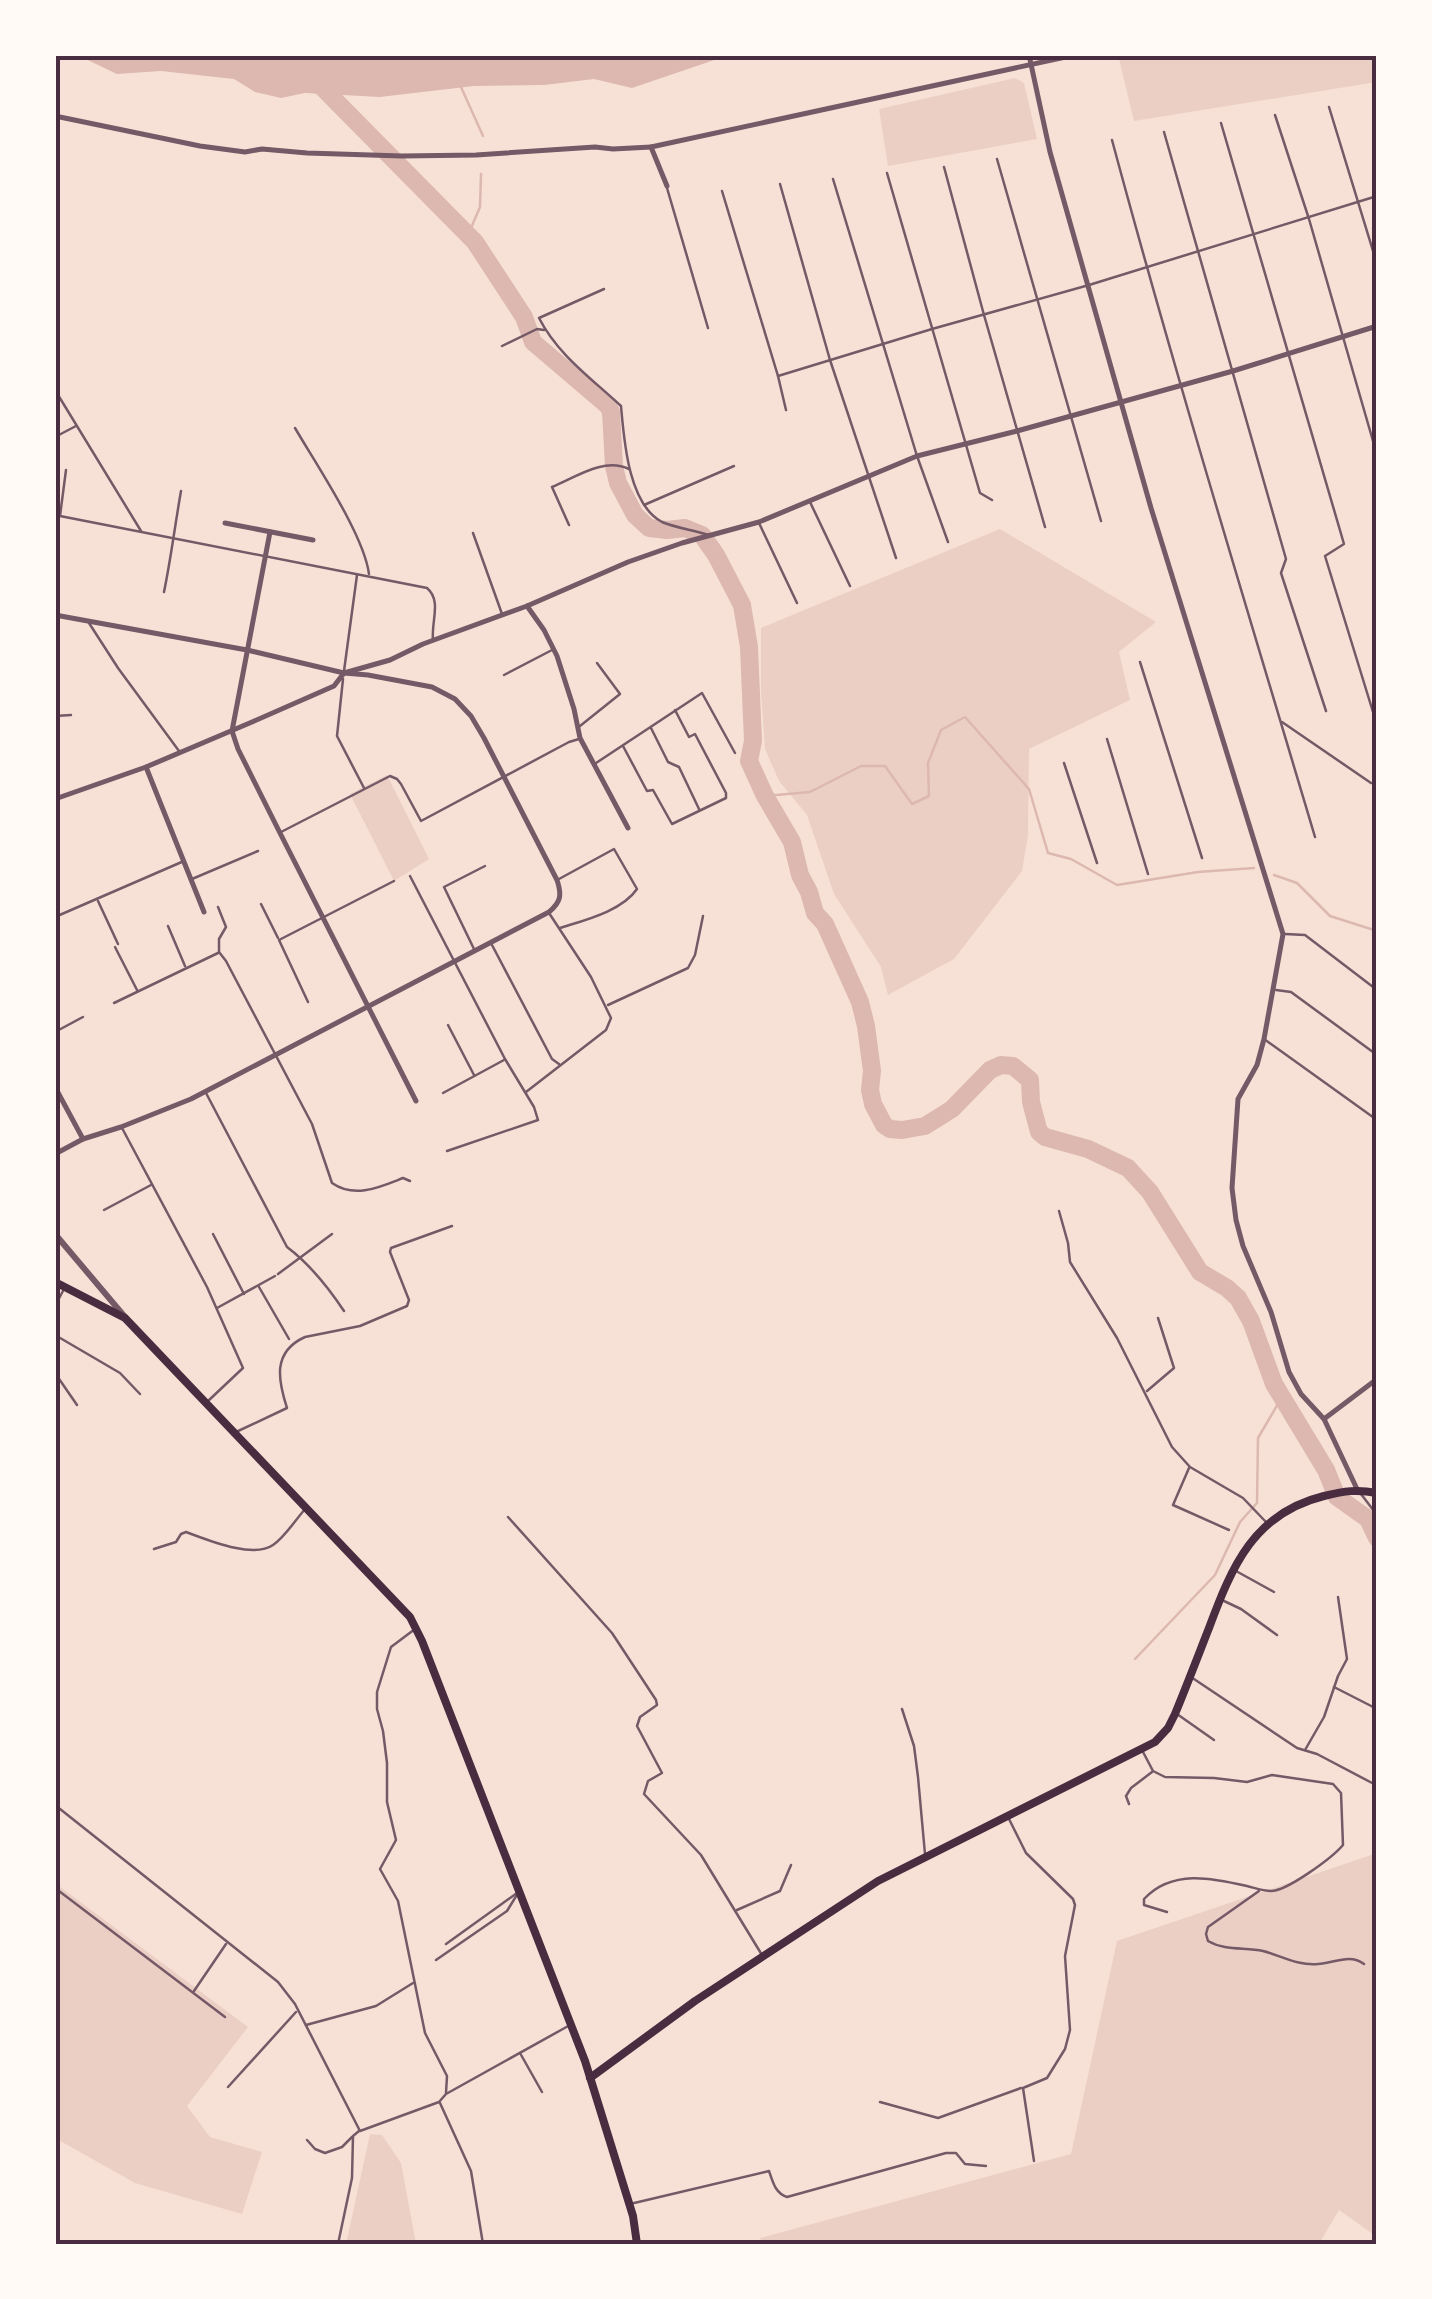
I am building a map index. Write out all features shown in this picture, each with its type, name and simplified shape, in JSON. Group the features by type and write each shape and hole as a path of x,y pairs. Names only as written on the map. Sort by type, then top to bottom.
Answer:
{"main road":[{"path":"55,1282 126,1318 410,1617 571,2024 629,2204 637,2244"},
{"path":"590,2078 762,1956 878,1881 1162,1736 1175,1714 1233,1570 1249,1543 1267,1524 1303,1502 1357,1489 1377,1493"}],"street":[{"path":"1029,55 1050,152 1152,508 1284,934 1264,1039 1238,1099 1232,1188 1236,1220 1289,1372 1301,1394 1324,1419 1357,1489"},
{"path":"55,116 246,152 262,149 402,156 595,147 614,150 651,147 1075,55"},
{"path":"651,147 667,186"},
{"path":"55,799 232,731 334,686 344,672 390,660 628,562 759,522 917,456 1179,386 1377,326"},
{"path":"225,523 313,540"},
{"path":"270,532 232,731 416,1101"},
{"path":"527,606 554,650 580,738 628,828"},
{"path":"55,615 432,687 455,699 471,716 504,777 557,880 561,896 548,912 276,1056 205,1092 83,1139 55,1154"},
{"path":"146,767 204,912"},
{"path":"55,1088 83,1139"},
{"path":"55,1234 126,1318"},
{"path":"1324,1419 1377,1379"}],"lane":[{"path":"1329,106 1377,264"},
{"path":"1275,115 1373,441"},
{"path":"1222,123 1344,544 1325,556 1377,725"},
{"path":"1164,132 1286,560 1280,573 1326,712"},
{"path":"1112,140 1179,386 1314,836"},
{"path":"998,159 1101,521"},
{"path":"944,167 1045,528"},
{"path":"888,173 980,493 992,500"},
{"path":"833,179 917,456 948,542"},
{"path":"780,184 830,360 896,558"},
{"path":"667,186 708,328"},
{"path":"722,191 786,410"},
{"path":"778,376 932,328 1089,286 1377,196"},
{"path":"604,288 539,318 554,344 621,406 630,470 644,505 662,521 710,535"},
{"path":"502,346 537,329 545,330"},
{"path":"55,390 141,532"},
{"path":"55,438 76,426"},
{"path":"295,428 353,530 368,562 369,575"},
{"path":"569,525 552,487 606,464 630,470"},
{"path":"644,505 734,466"},
{"path":"66,470 60,516 419,585 432,592 436,602 431,626 433,641"},
{"path":"164,592 181,491"},
{"path":"810,501 850,586"},
{"path":"759,522 797,603"},
{"path":"472,533 502,616"},
{"path":"358,573 337,736 364,788"},
{"path":"88,622 180,752"},
{"path":"504,675 554,650"},
{"path":"1140,662 1202,858"},
{"path":"578,726 620,694 597,663"},
{"path":"595,764 702,692 735,753"},
{"path":"623,746 647,791 653,790 672,824 726,798 695,734 689,737 675,710"},
{"path":"55,716 71,715"},
{"path":"1280,722 1370,782"},
{"path":"650,727 668,762 680,767 700,811"},
{"path":"280,833 390,776 397,779 420,821 580,738"},
{"path":"1106,739 1148,874"},
{"path":"1064,763 1096,862"},
{"path":"557,880 614,849 637,889 631,897 594,916 559,928"},
{"path":"192,879 258,851"},
{"path":"55,917 185,860"},
{"path":"474,950 444,887 485,866"},
{"path":"410,876 538,1120 447,1151"},
{"path":"279,940 394,881"},
{"path":"98,899 138,992"},
{"path":"261,904 308,1002"},
{"path":"218,907 226,927 219,952 312,1124 332,1182 345,1190 360,1190 379,1189 403,1178 410,1181"},
{"path":"524,1093 606,1030 611,1018 548,912"},
{"path":"606,1005 688,968 703,916"},
{"path":"168,926 186,968"},
{"path":"1284,934 1305,935 1377,990"},
{"path":"490,942 552,1059 560,1065"},
{"path":"114,1003 219,952"},
{"path":"1274,990 1292,992 1377,1056"},
{"path":"55,1032 84,1017"},
{"path":"448,1025 474,1076"},
{"path":"1264,1039 1376,1120"},
{"path":"443,1093 505,1059"},
{"path":"205,1092 288,1247 325,1284 344,1311"},
{"path":"121,1127 208,1287 243,1368 206,1402"},
{"path":"104,1210 152,1184"},
{"path":"1059,1211 1070,1262 1104,1314 1172,1446 1190,1467 1242,1498 1267,1524"},
{"path":"235,1432 287,1408 279,1383 280,1366 296,1340 360,1326 407,1306 409,1300 390,1252 392,1248 452,1226"},
{"path":"213,1234 244,1294"},
{"path":"216,1308 277,1275 332,1234"},
{"path":"258,1286 289,1339"},
{"path":"55,1306 65,1288"},
{"path":"1146,1392 1174,1368 1158,1318"},
{"path":"55,1335 120,1373 140,1394"},
{"path":"55,1373 78,1404"},
{"path":"1190,1467 1173,1505 1229,1530"},
{"path":"1357,1489 1377,1516"},
{"path":"154,1549 176,1542 186,1532 256,1551 274,1545 307,1507"},
{"path":"508,1516 612,1633 656,1700 657,1705 640,1718 638,1726 662,1772 648,1782 644,1794 700,1854 762,1956"},
{"path":"1233,1570 1274,1592"},
{"path":"1305,1750 1324,1717 1347,1658 1338,1597"},
{"path":"1220,1599 1277,1635"},
{"path":"416,1629 391,1647 377,1692 387,1763 387,1802 396,1840 380,1869 398,1901 425,2033 446,2076 446,2094"},
{"path":"1190,1676 1284,1740 1374,1784"},
{"path":"1334,1688 1377,1709"},
{"path":"902,1710 914,1746 926,1855"},
{"path":"1175,1714 1214,1740"},
{"path":"1141,1749 1153,1771 1165,1777 1238,1782 1272,1775 1337,1787 1341,1793 1341,1848 1276,1891 1188,1876 1150,1892 1144,1899 1144,1905 1167,1912"},
{"path":"1129,1804 1126,1796 1130,1788 1153,1771"},
{"path":"55,1805 278,1982 295,2004 360,2130"},
{"path":"880,2102 938,2118 1047,2078 1069,2040 1066,1956 1075,1905 1026,1852 1008,1816"},
{"path":"736,1911 780,1891 791,1865"},
{"path":"55,1888 225,2017"},
{"path":"1261,1890 1208,1927 1208,1942 1314,1965 1352,1958 1364,1964"},
{"path":"446,1944 518,1892"},
{"path":"436,1960 507,1911 518,1892"},
{"path":"194,1993 227,1943"},
{"path":"306,2024 376,2006 414,1982"},
{"path":"228,2087 297,2011"},
{"path":"307,2140 326,2153 342,2146 360,2130 439,2102 446,2094 571,2024"},
{"path":"520,2052 542,2092"},
{"path":"1023,2088 1034,2161"},
{"path":"439,2102 471,2171 484,2244"},
{"path":"338,2244 352,2178 353,2136"},
{"path":"629,2204 769,2171 776,2190 787,2197 946,2152 956,2153 964,2164 986,2166"}],"shaded area":[{"path":"77,55 729,55 632,88 594,79 544,85 474,86 380,97 305,93 281,98 255,92 234,79 161,71 117,74"},
{"path":"1118,55 1377,55 1377,82 1134,121"},
{"path":"1015,78 1024,83 1037,139 888,166 879,109"},
{"path":"1000,529 1156,622 1119,652 1130,700 1029,749 1028,835 1022,871 954,959 888,995 881,967 834,894 807,815 779,781 765,749 761,628"},
{"path":"387,775 429,859 394,881 350,794"},
{"path":"1377,1853 1377,2237 1339,2210 1319,2244 762,2244 760,2238 1071,2154 1117,1941"},
{"path":"55,1883 248,2027 187,2106 210,2137 262,2152 242,2214 135,2183 55,2138"},
{"path":"370,2134 382,2135 401,2163 416,2244 346,2244"}],"waterway":[{"path":"312,77 475,242 524,317 533,342 608,406 618,483 635,515 649,528 685,528 702,535 716,555 742,605 749,647 753,741 749,761 792,842 815,913 825,924 860,1002 872,1071 870,1090 884,1125 902,1130 925,1126 952,1109 990,1070 1001,1065 1013,1066 1030,1080 1039,1132 1128,1168 1150,1192 1200,1272 1238,1298 1251,1321 1274,1384 1326,1470 1337,1497 1368,1519 1377,1538"},
{"path":"461,87 483,136"},
{"path":"468,235 480,207 481,174"},
{"path":"765,796 810,792 861,766 885,766 912,804 929,796 928,763 941,730 965,717 1029,789 1048,853 1071,859 1117,885 1254,868"},
{"path":"1274,875 1297,883 1330,916 1377,931"},
{"path":"1135,1659 1215,1575 1240,1522 1257,1503 1258,1438 1282,1397"}]}
